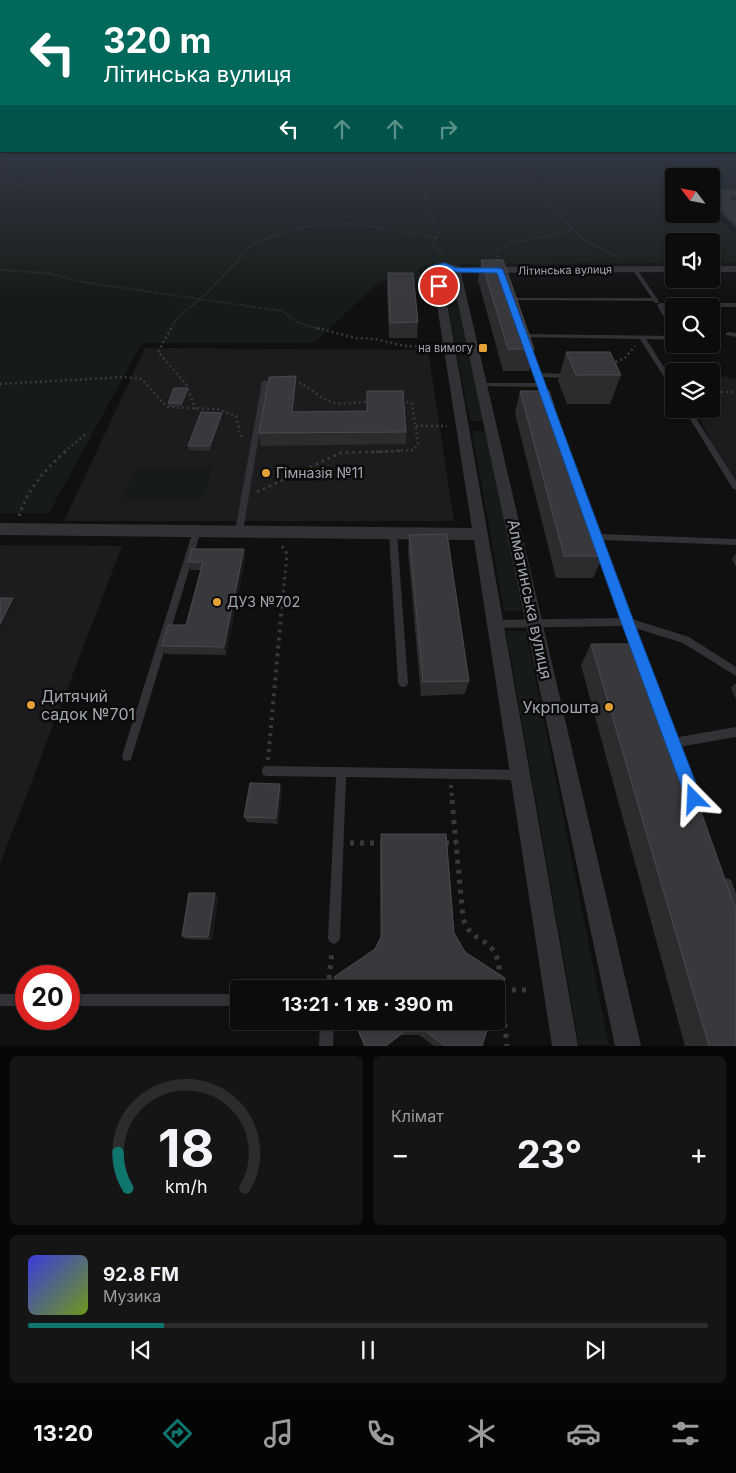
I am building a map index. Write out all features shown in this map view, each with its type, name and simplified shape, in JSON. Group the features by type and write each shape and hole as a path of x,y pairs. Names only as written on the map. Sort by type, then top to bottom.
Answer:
{"street":[{"name":"Літинська вулиця","path":"480,534 463,421 439,286 429,271 432,268 444,265 458,270 501,274 665,269"},
{"path":"720,269 736,269"},
{"name":"Алматинська вулиця","path":"458,270 628,1046"},
{"path":"0,528 480,534 497,624 565,1046"}],"lane":[{"path":"632,269 665,314"},
{"path":"514,308 509,295 656,300"},
{"path":"660,305 736,305"},
{"path":"520,327 551,412"},
{"path":"728,334 736,335"},
{"path":"524,336 665,338"},
{"path":"642,338 665,374"},
{"path":"538,375 574,376"},
{"path":"239,531 265,382"},
{"path":"482,385 542,385"},
{"path":"693,418 736,487"},
{"path":"590,519 642,660"},
{"path":"127,756 197,531"},
{"path":"393,533 404,683"},
{"path":"597,537 736,542"},
{"path":"497,624 628,622 686,640 736,672"},
{"path":"673,743 736,732"},
{"path":"267,771 521,775"},
{"path":"334,938 341,773"},
{"path":"722,872 736,910"},
{"path":"0,1000 15,1000"},
{"path":"80,1000 230,1000"},
{"path":"326,1046 327,1030"}],"path":[{"path":"426,203 439,232 433,244 450,264 458,270"},
{"path":"547,203 582,239 613,253 632,269"},
{"path":"196,410 186,384 158,352 176,319 208,292 254,243 301,227 353,224 436,237"},
{"path":"501,274 497,250 502,246 564,234 571,231 571,228"},
{"path":"0,270 46,272 82,282 282,311 298,323 356,338 375,339 405,346 434,347"},
{"path":"608,365 626,358 642,338"},
{"path":"0,384 125,377 142,379 167,408 217,409 236,416 240,434 253,450"},
{"path":"294,382 305,384 322,397 333,402 377,402"},
{"path":"720,392 736,392"},
{"path":"245,498 340,453 414,450 418,443 412,404 410,402 396,402"},
{"path":"416,426 447,426"},
{"path":"16,529 28,491 50,463 87,433"},
{"path":"267,771 287,554 277,540"},
{"path":"450,774 462,918 467,931 492,949 498,962 501,980"},
{"path":"339,843 388,843"},
{"path":"437,843 456,843"},
{"path":"329,980 334,938"},
{"path":"505,990 530,990"},
{"path":"505,1018 508,1046"}],"shaded area":[{"path":"0,203 665,203 665,223 720,223 720,218 736,235 736,263 720,263 720,233 665,233 665,263 427,265 418,269 425,281 380,281 314,343 142,343 49,513 0,513"},
{"path":"439,268 450,270 457,287 484,421 470,421 444,286 435,275 435,271"},
{"name":"Гімназія №11","path":"145,348 428,350 454,521 64,521"},
{"path":"720,376 736,379 736,493 699,418 720,418"},
{"path":"472,431 486,431 522,611 504,611"},
{"path":"212,467 204,499 123,500 135,468"},
{"name":"Дитячий садок №701","path":"0,545 122,546 0,864"},
{"path":"506,631 526,631 609,1045 579,1045"}],"building":[{"path":"720,203 736,203 736,223 720,207"},
{"path":"481,260 503,260 534,349 508,349"},
{"path":"388,273 413,273 418,322 390,323"},
{"path":"566,352 610,352 621,375 576,375"},
{"path":"296,376 292,412 367,411 367,391 403,391 406,432 259,433 269,377"},
{"path":"174,388 188,388 182,403 168,403"},
{"path":"520,391 549,391 603,556 564,556"},
{"path":"201,412 222,413 210,446 188,446"},
{"path":"447,534 469,681 423,682 409,535"},
{"name":"ДУЗ №702","path":"192,549 244,549 224,647 162,646 168,625 186,625 203,562 188,562"},
{"path":"0,598 13,598 0,624"},
{"path":"591,644 641,644 736,910 736,1046 709,1046"},
{"path":"250,783 280,784 276,818 244,817"},
{"path":"381,834 446,834 454,933 465,952 505,978 504,980 336,980 334,977 375,949 382,935"},
{"path":"189,893 215,893 208,937 182,936"},
{"path":"358,1030 487,1030 482,1046 445,1046 425,1031 405,1031 386,1046 365,1046"}],"place":[{"name":"на вимогу","path":"483,348"},
{"name":"Гімназія №11","path":"266,473"},
{"name":"ДУЗ №702","path":"217,602"},
{"name":"Дитячий садок №701","path":"31,705"},
{"name":"Укрпошта","path":"609,707"}],"route":[{"path":"439,286 429,271 437,266 450,266 456,270 500,270 694,799"}]}
